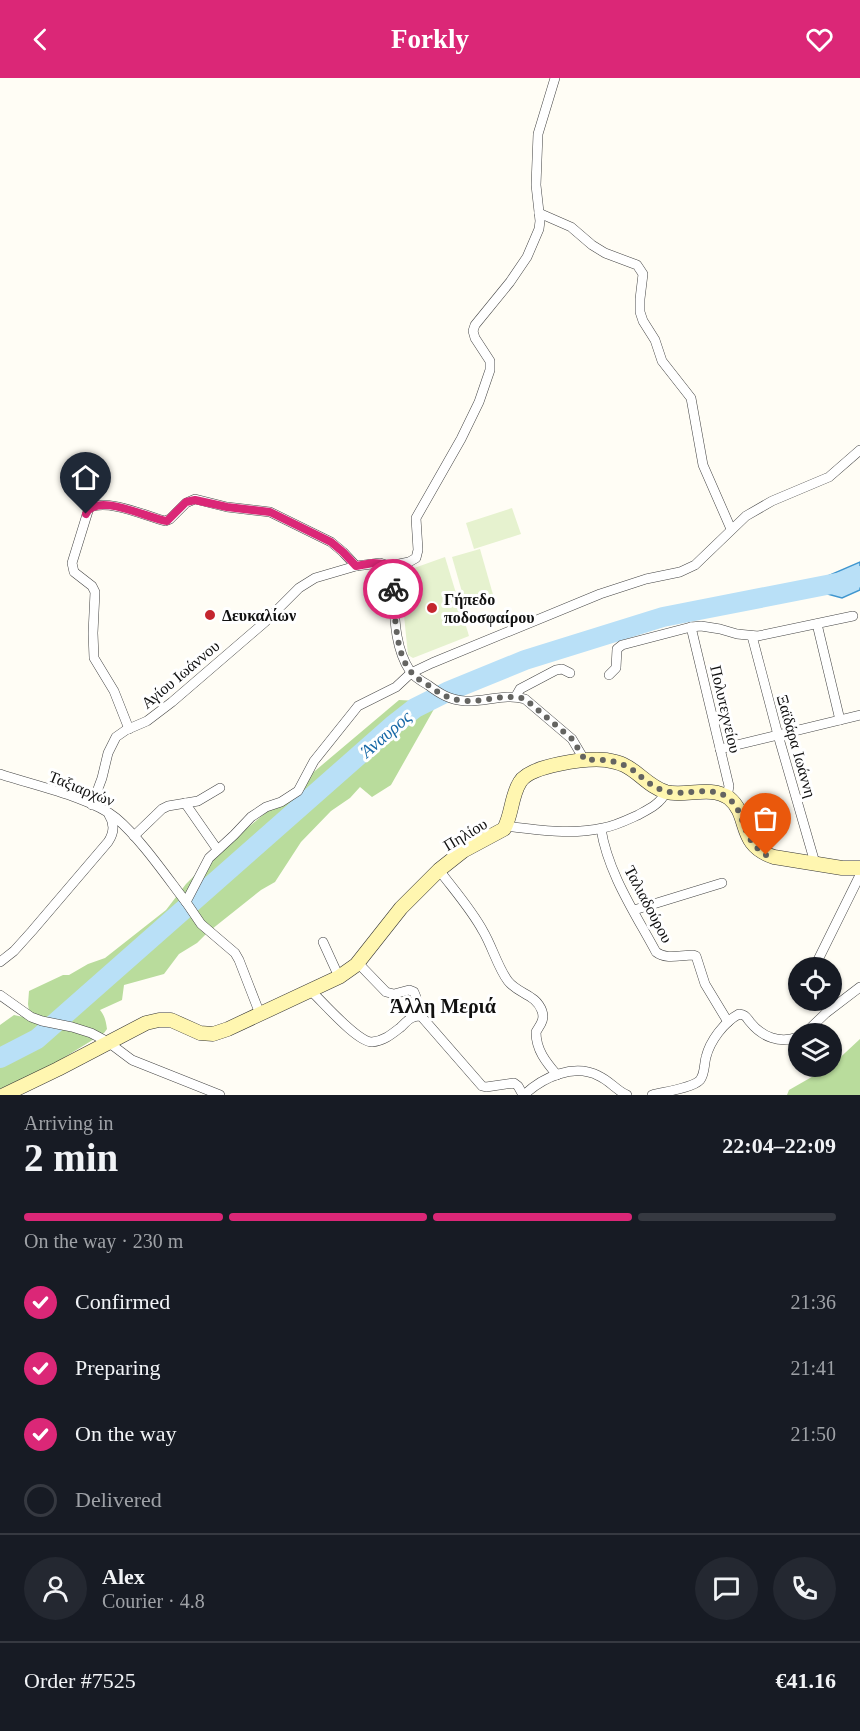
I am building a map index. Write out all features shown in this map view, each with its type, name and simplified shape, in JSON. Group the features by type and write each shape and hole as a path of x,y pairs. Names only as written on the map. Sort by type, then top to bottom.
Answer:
{"main road":[{"name":"Πηλίου","path":"4,1095 141,1025 156,1020 175,1021 200,1033 210,1034 223,1031 339,977 357,962 396,912 439,870 463,850 497,834 506,826 516,789 522,778 537,770 585,760 607,760 623,765 666,792 716,793 727,797"},
{"path":"727,797 737,808 749,839 759,851 774,857 860,868"}],"street":[{"path":"555,78 538,134 536,185 539,213 562,221 580,233 592,246 640,268 643,279 640,306 643,321 655,340 662,361 691,398 703,465 731,529"},
{"name":"Αγίου Ιωάννου","path":"92,805 102,778 106,758 120,733 147,721 172,702 305,583 356,566 380,562 389,566 409,562 416,558 418,550 416,519 461,439 489,377 490,361 475,338 473,331 475,325 527,257 539,229 539,213"},
{"path":"187,903 203,868 218,849 234,836 251,817 298,791 314,761 358,706 396,687 411,673 432,663 600,594 646,579 680,572 695,565 746,516 772,501 829,477 860,450"},
{"path":"129,729 114,692 94,658 95,592 90,583 77,574 73,567 73,557 89,508 96,505 109,506 165,521 170,519 186,502 195,500 227,507 270,512 331,542 356,566"},
{"path":"389,566 392,575 398,640 411,673 448,698 466,701 516,696 525,699 572,739 585,760"},
{"path":"609,675 616,668 617,649 622,645 691,627 720,629 752,636 853,616"},
{"path":"817,624 840,720"},
{"name":"Πολυτεχνείου","path":"691,627 729,786 727,797"},
{"name":"Ξαϊδάρα Ιωάννη","path":"752,636 815,863"},
{"path":"516,696 520,689 556,670 562,669 570,673"},
{"path":"720,749 860,715"},
{"name":"Ταξιαρχών","path":"0,774 92,805 123,824 187,903 201,924 235,953 260,1014"},
{"path":"134,836 162,809 201,800 220,788"},
{"path":"506,826 567,831 602,829 650,809 661,800 666,792"},
{"path":"185,803 218,849"},
{"path":"0,962 14,951 32,931 108,842 113,828 111,817 105,811"},
{"name":"Ταλιαδούρου","path":"602,829 612,868 656,952 666,957 693,954 696,956 705,984 728,1022"},
{"path":"439,870 475,917 508,981 532,997 538,1004 543,1015 536,1032 537,1043 541,1055 557,1075"},
{"path":"819,957 860,875"},
{"path":"634,910 722,883"},
{"path":"323,942 339,977"},
{"path":"357,962 386,992 394,994 408,990 414,992 418,1015"},
{"path":"816,1023 860,987"},
{"path":"311,991 354,1034 366,1041 372,1042 387,1038 418,1015"},
{"path":"0,994 21,1010 42,1021 82,1029 108,1042 132,1060 216,1094"},
{"path":"418,1015 482,1086 511,1082 516,1084 524,1095 547,1078 577,1072 602,1077 627,1095"},
{"path":"652,1095 692,1085 700,1080 710,1047 735,1016 746,1015 768,1037 788,1039"}],"green space":[{"path":"512,508 521,534 474,549 466,523"},
{"path":"480,549 494,598 466,606 452,557"},
{"name":"Γήπεδο ποδοσφαίρου","path":"445,557 469,636 413,658 408,655 400,576 403,572"},
{"path":"399,700 438,702 391,785 372,797 360,787 350,798 331,811 301,842 275,882 261,890 197,943 179,954 164,974 124,985 122,1000 100,1010 107,1029 104,1033 47,1068 0,1089 0,1025 14,1015 23,1017 29,1011 29,991 105,958 166,910 186,884 213,857"},
{"path":"860,1039 860,1095 787,1095 789,1090 812,1077 842,1077 842,1056"}],"water":[{"path":"860,562 860,590 842,598 802,587"}],"waterway":[{"name":"Άναυρος","path":"0,1058 37,1039 415,708 449,691 525,660 663,617 852,580 860,576"}],"way so far":[{"path":"393,589 398,640 411,673 420,681 448,698 466,701 516,696 525,699 572,739 585,760 607,760 623,765 666,792 708,792 729,798 735,805 749,839 759,851 766,855"}],"place":[{"name":"Γήπεδο ποδοσφαίρου","path":"432,608"},
{"name":"Δευκαλίων","path":"210,615"}],"district":[{"name":"Άλλη Μεριά","path":"443,1006"}],"route":[{"path":"86,514 94,505 104,505 167,521 186,502 195,500 227,507 270,512 331,542 356,566 380,562 386,564 391,570 393,589"}]}
